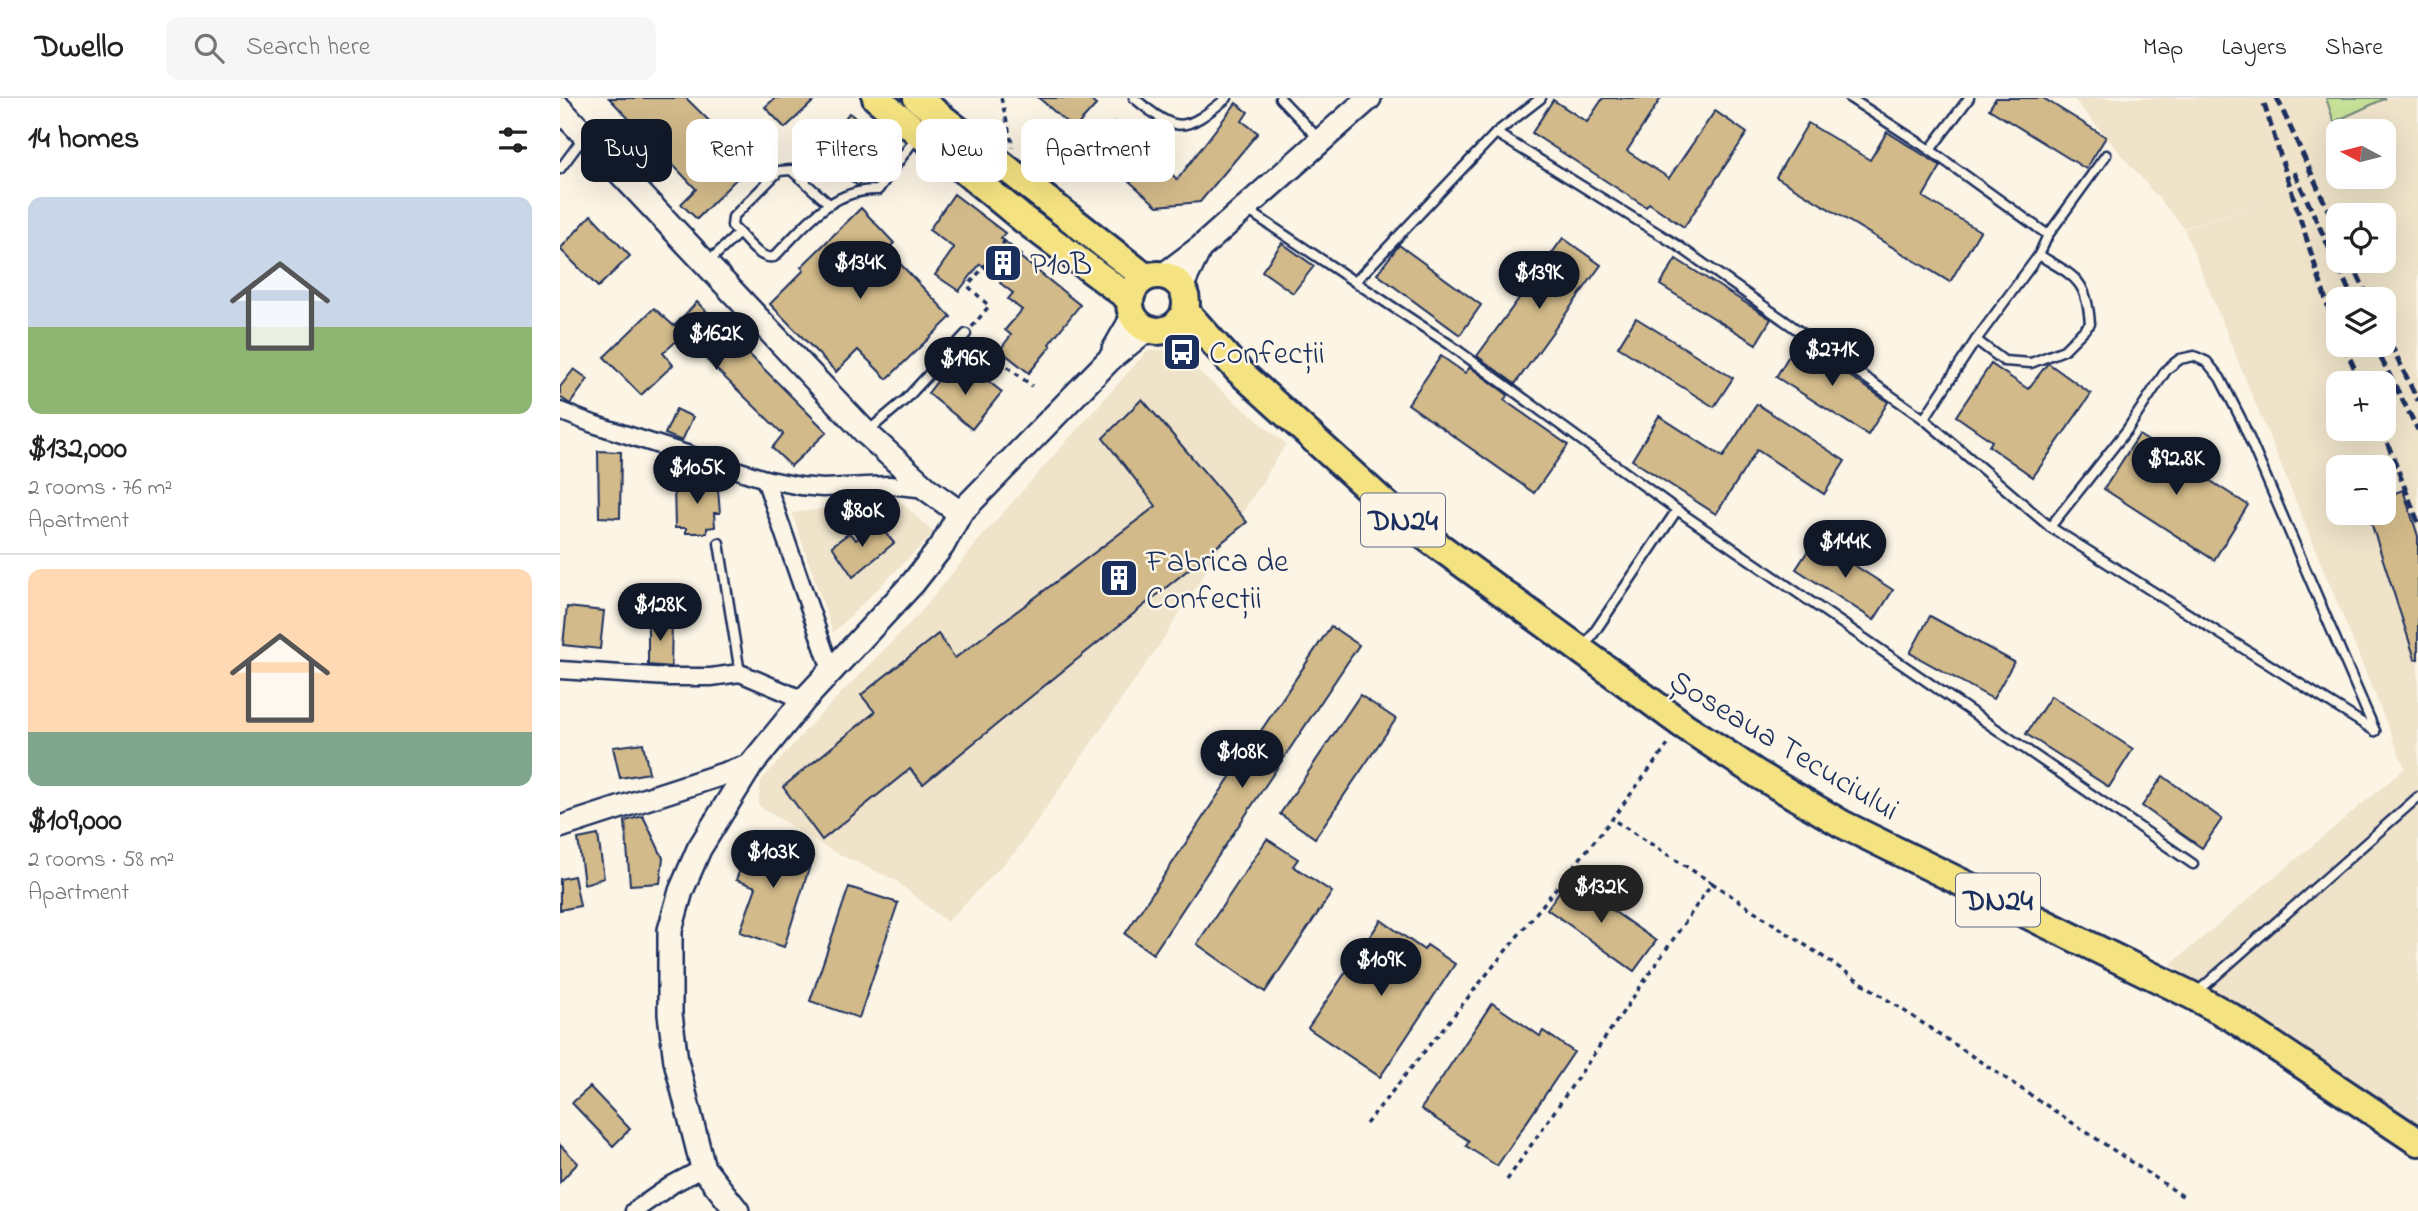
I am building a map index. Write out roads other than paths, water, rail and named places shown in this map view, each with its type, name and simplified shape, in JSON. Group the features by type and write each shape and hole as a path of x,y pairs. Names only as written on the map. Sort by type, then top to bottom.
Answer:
{"main road":[{"path":"876,98 916,131"},
{"path":"978,182 1137,315 1166,330 1170,295 1200,248 1369,98"},
{"name":"DN24","path":"931,103 1008,171 1170,295"},
{"path":"560,109 581,131"},
{"path":"630,182 866,433 927,489 960,513"},
{"path":"729,1204 703,1168 676,1061 670,1014 670,929 681,891 699,849 751,765 804,700 913,583 942,546 960,513 1110,359 1137,315 1132,290 1170,295"},
{"name":"Șoseaua Tecuciului","path":"1170,295 1239,372 1403,520 1683,725 1842,824 2231,1017 2418,1142"}],"street":[{"path":"560,411 765,479 824,488 890,485 927,489"},
{"path":"765,479 831,670"},
{"path":"560,670 668,677 711,677 740,673 804,700"},
{"path":"560,827 751,765"},
{"path":"634,1211 673,1184 703,1168"}],"lane":[{"path":"1134,98 1161,120 1178,126 1193,123 1227,98"},
{"path":"1280,98 1320,141"},
{"path":"1355,282 1496,133 1541,98"},
{"path":"1850,98 1930,150 2048,235"},
{"path":"1930,150 1969,98"},
{"path":"1496,133 1677,245 1923,419 2050,527 2375,731 2241,419 2220,378 2207,362 2194,356 2180,359 2167,369 2127,430 2050,527"},
{"path":"828,203 792,170 785,169 779,171 733,217 732,226 761,255 774,257 828,203 860,190 878,190 916,138"},
{"path":"560,169 581,140"},
{"path":"1923,419 2106,155"},
{"path":"1243,208 1449,344 1677,510 2193,864"},
{"path":"707,263 738,233"},
{"path":"1976,340 2004,361 2031,363 2064,350 2090,324 2088,297 2075,276 2039,255"},
{"path":"866,433 906,399 966,334"},
{"path":"1582,652 1677,510"},
{"path":"719,543 740,673"},
{"path":"2193,996 2418,797"}],"railway":[{"path":"2277,98 2326,206"},
{"path":"2264,104 2326,300"},
{"path":"2294,172 2347,287"},
{"path":"2357,273 2363,287"},
{"path":"2396,355 2418,401"},
{"path":"2349,357 2356,371"},
{"path":"2380,357 2418,430"},
{"path":"2387,441 2418,522"}],"place":[{"name":"P10B","path":"1003,263"},
{"name":"Confecții","path":"1182,352"},
{"name":"Fabrica de Confecții","path":"1119,578"}]}
